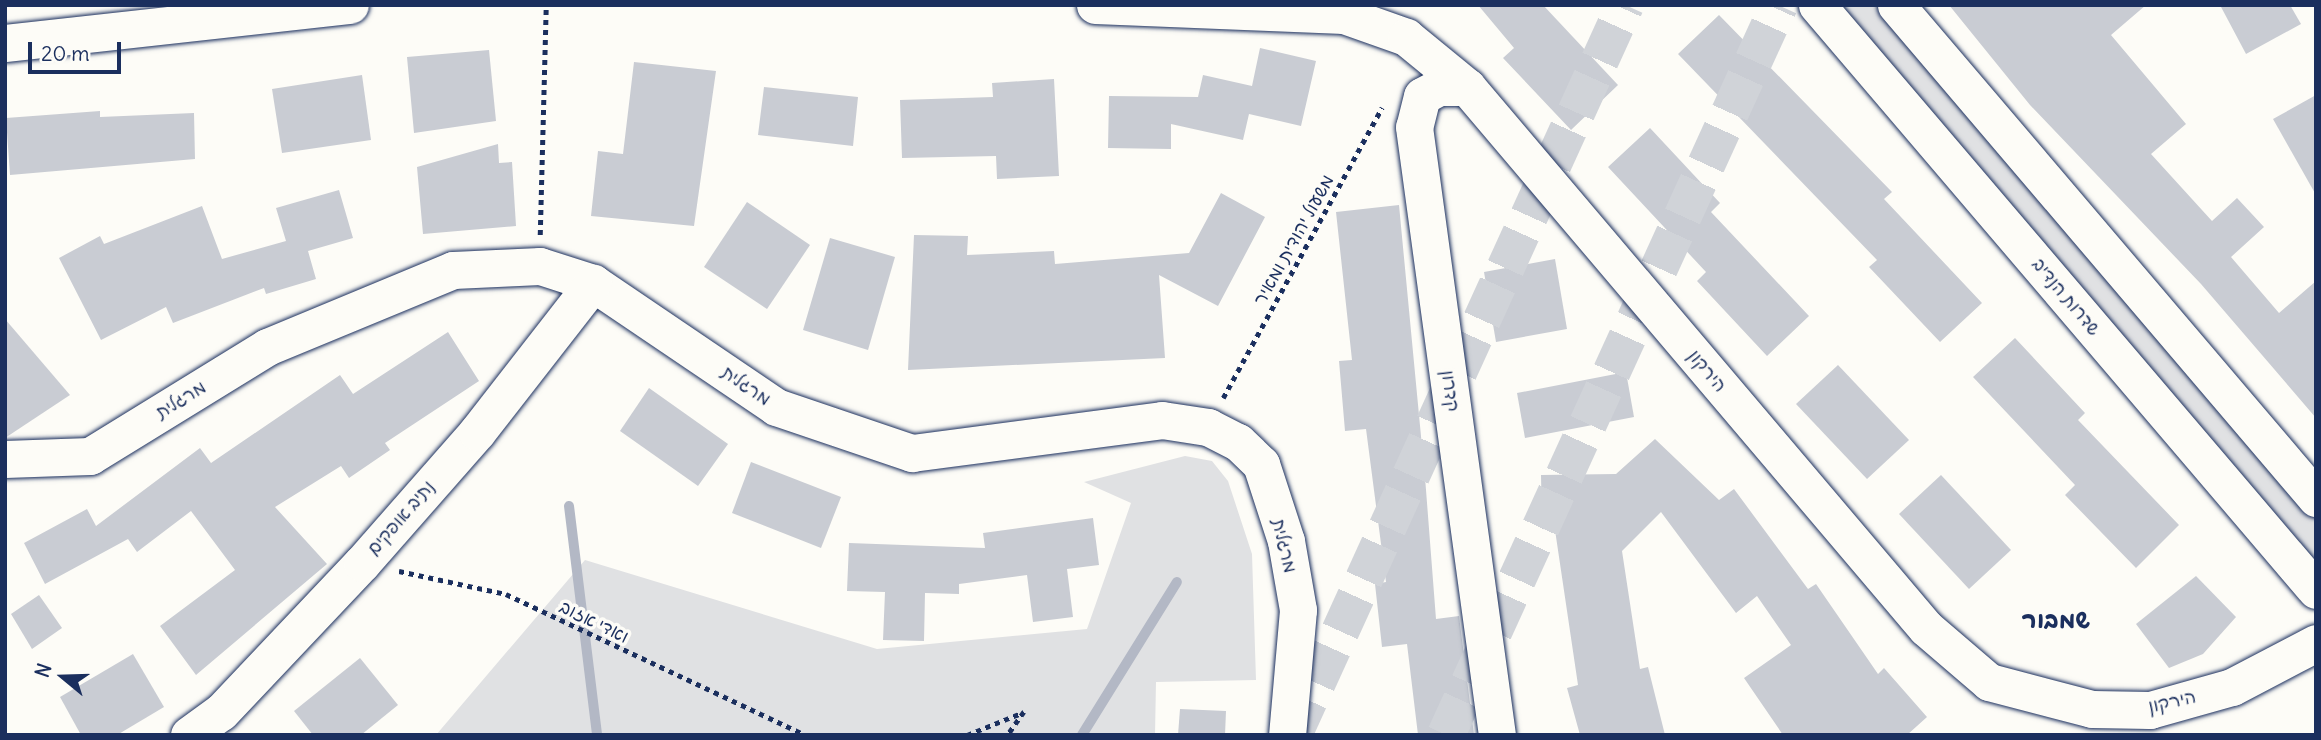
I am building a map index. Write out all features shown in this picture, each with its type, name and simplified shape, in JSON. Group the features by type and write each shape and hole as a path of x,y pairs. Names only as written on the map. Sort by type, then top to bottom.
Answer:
{"street":[{"path":"5,43 350,5"},
{"name":"הירקון","path":"1095,5 1344,15 1406,37 1467,87 1926,628 1989,682 2080,707 2150,710 2232,687 2316,643"},
{"name":"שדרות הנדיב","path":"1817,5 2316,590"},
{"path":"1896,5 2316,498"},
{"path":"1422,96 1439,87 1467,87"},
{"name":"קדרון","path":"1422,96 1414,127 1497,735"},
{"name":"מרגלית","path":"5,459 90,456 267,347 453,270 540,266 593,283 776,407 912,453 1162,420 1208,427 1238,442 1261,464 1286,541 1298,610 1287,735"},
{"name":"נתיב אופקים","path":"188,735 221,712 362,563 477,432 593,283"}],"path":[{"path":"540,266 546,5"},
{"name":"משעול יהודית ומאיר","path":"1208,427 1388,96 1422,96"},
{"name":"ואדי אזוב","path":"362,563 506,594 805,735"},
{"path":"967,735 1024,712 1009,735"}],"shaded area":[{"path":"1833,5 1881,5 2316,520 2316,575"},
{"path":"1185,456 1212,461 1228,481 1252,554 1256,680 1156,682 1155,735 436,735 585,560 877,649 1087,629 1131,503 1084,482"}],"building":[{"path":"1478,5 1543,5 1618,85 1571,130 1503,58 1514,48"},
{"path":"1949,5 2146,5 2111,35 2186,124 2151,154 2212,221 2237,198 2264,227 2231,257 2279,313 2316,281 2316,418 2201,284 2030,105"},
{"path":"2220,5 2290,5 2301,24 2246,54"},
{"path":"1719,15 1892,192 1884,199 1982,303 1940,342 1869,267 1877,260 1678,54"},
{"path":"1260,48 1316,61 1301,126 1249,114 1243,140 1171,124 1171,149 1108,148 1109,96 1198,97 1203,75 1252,86"},
{"path":"489,50 496,121 414,133 407,57"},
{"path":"634,62 716,71 694,226 591,216 598,151 623,154"},
{"path":"362,75 371,140 282,153 272,89"},
{"path":"1054,79 1059,176 997,179 996,156 902,158 900,100 993,97 992,83"},
{"path":"764,87 858,97 853,146 758,135"},
{"path":"2316,95 2316,195 2273,119"},
{"path":"100,111 100,117 194,113 195,159 10,175 6,118"},
{"path":"1650,128 1720,203 1711,212 1809,316 1767,356 1697,281 1706,272 1608,167"},
{"path":"498,144 499,163 512,162 516,226 423,234 417,167"},
{"path":"339,190 353,238 308,251 316,279 266,294 264,288 173,323 166,307 101,340 59,258 100,236 104,244 202,206 222,259 286,241 276,208"},
{"path":"1221,193 1265,217 1218,306 1159,275 1165,358 908,370 914,235 968,236 967,255 1054,251 1055,264 1189,253"},
{"path":"747,202 810,245 767,309 704,267"},
{"path":"1399,205 1423,457 1414,459 1416,477 1425,477 1436,619 1459,616 1474,735 1418,735 1407,644 1382,647 1375,584 1386,582 1366,429 1345,431 1339,361 1352,360 1336,212"},
{"path":"830,238 895,257 868,350 803,330"},
{"path":"1555,259 1567,329 1496,342 1484,272"},
{"path":"5,319 70,395 5,438"},
{"path":"448,332 479,381 385,443 390,450 349,478 341,466 275,507 327,564 196,675 160,626 235,570 191,511 137,552 128,539 45,584 24,543 87,509 96,526 200,448 211,463 340,375 353,394"},
{"path":"2015,338 2085,413 2078,420 2179,525 2136,568 2065,495 2075,485 1973,377"},
{"path":"1838,365 1909,440 1867,479 1796,404"},
{"path":"1626,372 1634,417 1525,438 1517,393"},
{"path":"649,388 728,444 698,486 620,431"},
{"path":"1655,439 1719,500 1734,489 1808,589 1816,584 1878,674 1884,668 1927,717 1907,735 1783,735 1744,678 1791,645 1757,596 1736,613 1661,512 1622,551 1640,669 1648,667 1665,735 1580,735 1567,688 1578,685 1555,530 1542,529 1541,475 1616,474"},
{"path":"751,462 841,497 821,548 732,513"},
{"path":"1941,475 2011,550 1969,589 1899,514"},
{"path":"1093,518 1099,565 1067,569 1073,617 1033,622 1027,575 959,584 959,594 925,593 924,641 883,640 885,592 847,591 849,543 985,548 983,533"},
{"path":"2196,576 2236,617 2203,654 2169,668 2136,624"},
{"path":"39,595 62,628 32,649 11,614"},
{"path":"133,654 164,707 117,735 81,735 60,697"},
{"path":"360,658 398,705 361,735 313,735 294,711"},
{"path":"1180,709 1226,711 1225,735 1178,735"}],"waterway":[{"path":"569,506 597,735"},
{"path":"1082,735 1177,582"}],"tunnel":[{"path":"1293,735 1625,5"},
{"path":"1446,735 1779,5"}],"district":[{"name":"שמבור","path":"2056,620"}]}
